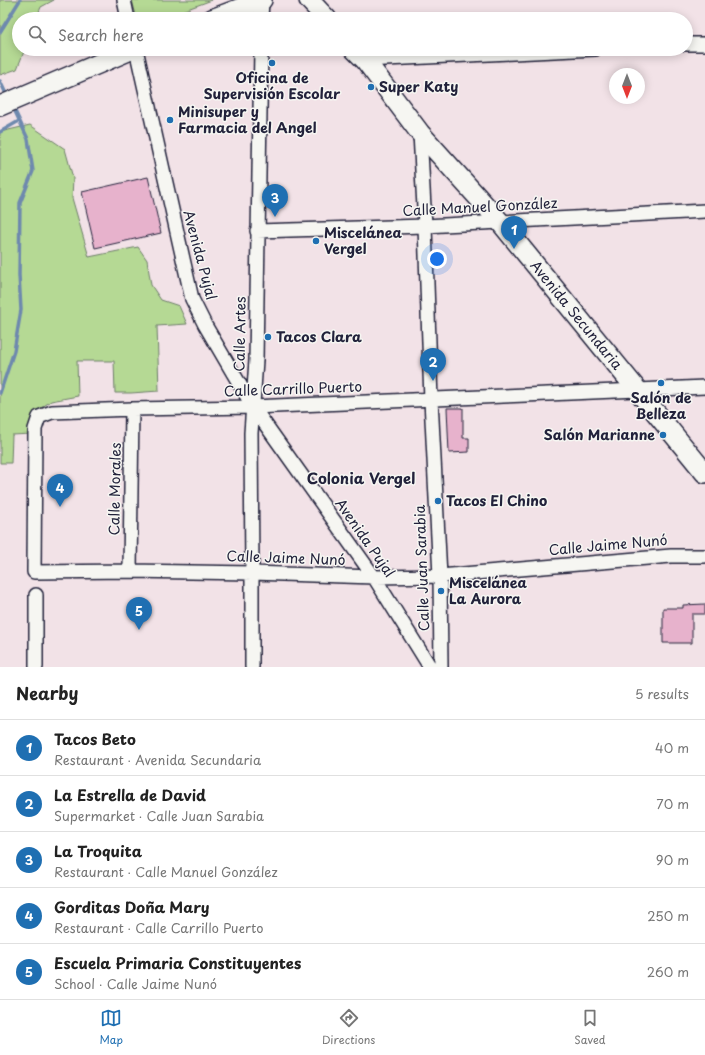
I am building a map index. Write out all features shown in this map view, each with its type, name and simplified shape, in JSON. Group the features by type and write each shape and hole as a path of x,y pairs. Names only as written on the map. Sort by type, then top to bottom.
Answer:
{"street":[{"path":"124,0 127,12"},
{"path":"230,12 262,0 261,12"},
{"path":"309,0 320,12"},
{"path":"693,44 705,44"},
{"path":"0,106 118,56"},
{"name":"Avenida Pujal","path":"136,56 192,299 205,325 253,407 374,577 430,667"},
{"name":"Calle Artes","path":"252,667 251,433 256,360 261,56"},
{"name":"Avenida Secundaria","path":"360,56 420,133 501,223 705,473"},
{"name":"Calle Juan Sarabia","path":"420,133 440,576 441,667"},
{"name":"Calle Manuel González","path":"257,231 501,223 705,211"},
{"name":"Calle Carrillo Puerto","path":"34,572 34,429 39,417 52,412 253,407 705,387"},
{"name":"Calle Morales","path":"130,571 132,409"},
{"name":"Calle Jaime Nunó","path":"34,572 130,571 374,577 440,576 671,556 705,556"},
{"path":"36,595 36,667"}],"green space":[{"path":"0,0 54,0 41,7 39,12 12,12 12,56 22,56 17,69 0,75"},
{"path":"132,0 212,0 179,12 135,12"},
{"path":"30,125 65,149 73,178 72,198 89,257 138,247 147,260 151,285 161,300 179,306 187,324 157,326 159,391 115,393 114,361 77,361 78,396 51,401 38,410 32,434 12,435 11,463 0,463 0,132"}],"building":[{"path":"148,177 161,233 95,248 82,192"},
{"path":"447,408 463,408 463,438 469,438 469,452 449,453"},
{"path":"705,604 705,614 692,614 692,643 663,643 663,608 683,608 683,605"}],"waterway":[{"path":"12,12 20,0"},
{"path":"0,32 12,13"},
{"path":"0,81 7,96"},
{"path":"0,393 14,351 21,310 19,275 20,203 33,171 28,139 13,107"},
{"path":"0,132 19,121"}],"place":[{"name":"Oficina de Supervisión Escolar","path":"272,63"},
{"name":"Super Katy","path":"371,87"},
{"name":"Minisuper y Farmacia del Angel","path":"170,120"},
{"name":"La Troquita","path":"275,217"},
{"name":"Miscelánea Vergel","path":"316,241"},
{"name":"Tacos Beto","path":"514,249"},
{"name":"Tacos Clara","path":"268,337"},
{"name":"La Estrella de David","path":"433,381"},
{"name":"Salón de Belleza","path":"661,383"},
{"name":"Salón Marianne","path":"663,435"},
{"name":"Tacos El Chino","path":"438,501"},
{"name":"Gorditas Doña Mary","path":"60,507"},
{"name":"Miscelánea La Aurora","path":"441,591"},
{"name":"Escuela Primaria Constituyentes","path":"139,630"}],"district":[{"name":"Colonia Vergel","path":"361,479"}]}
